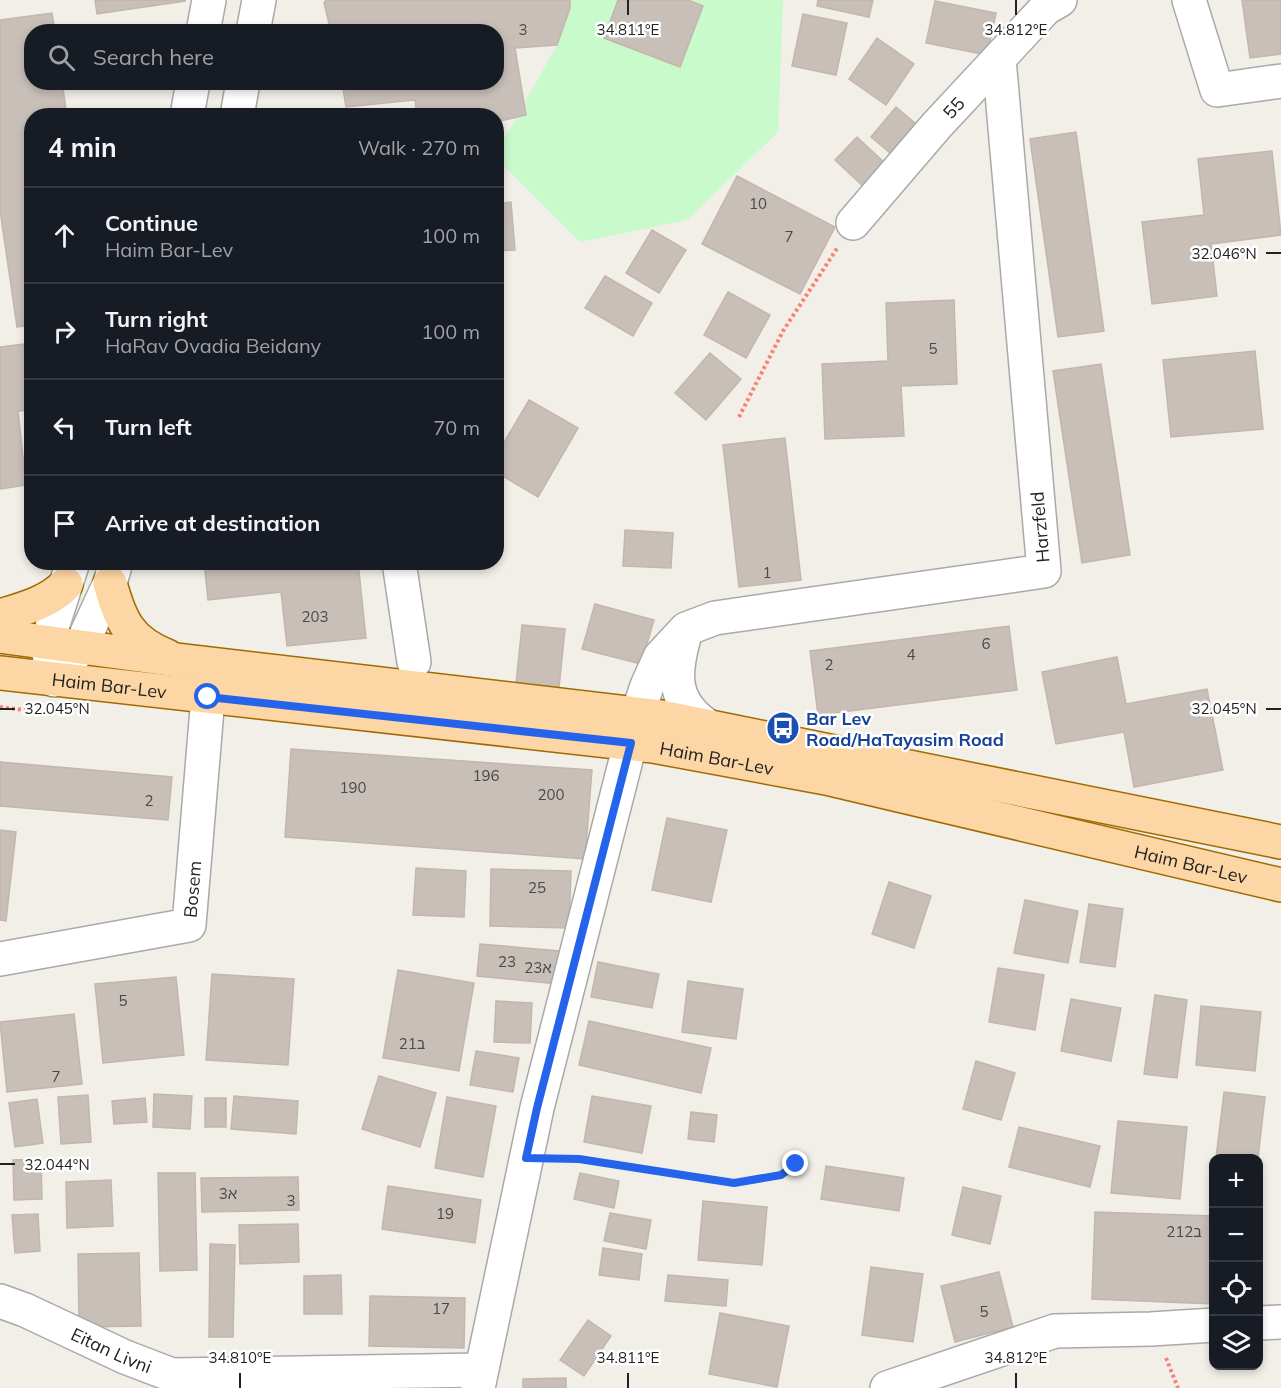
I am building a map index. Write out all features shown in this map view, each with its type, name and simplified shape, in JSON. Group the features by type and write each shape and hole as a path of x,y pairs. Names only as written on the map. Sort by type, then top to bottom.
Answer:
{"main road":[{"path":"0,615 38,603 61,590 70,573"},
{"path":"113,573 115,604 130,632 152,651 177,660"},
{"name":"Haim Bar-Lev","path":"0,636 635,728 826,778 1281,885"},
{"name":"Haim Bar-Lev","path":"0,673 208,697 635,728 705,724 1281,842"}],"street":[{"path":"204,24 209,0"},
{"path":"254,24 259,0"},
{"name":"55","path":"853,223 999,58 1046,8 1060,0"},
{"path":"1189,0 1217,90 1281,81"},
{"name":"Harzfeld","path":"479,1379 537,1108 635,728 647,686 660,657 686,629 715,618 1044,571 999,58"},
{"path":"188,108 192,90"},
{"path":"238,108 242,90"},
{"path":"400,570 414,662"},
{"path":"54,680 47,643 70,573"},
{"path":"54,680 80,648 113,573"},
{"path":"686,629 678,656 679,693 685,707 705,724"},
{"name":"Bosem","path":"0,959 189,925 208,697"},
{"name":"Eitan Livni","path":"0,1301 25,1310 125,1357 172,1375 479,1379"},
{"path":"1263,1323 1281,1322"},
{"path":"887,1388 1055,1331 1209,1325"}],"path":[{"path":"740,417 783,331 853,223"},
{"path":"0,707 48,712"},
{"path":"526,1158 579,1159 734,1183 781,1175 796,1164"}],"green space":[{"path":"561,0 783,0 778,132 687,220 580,242 504,166 504,140 557,45"}],"building":[{"path":"95,0 185,0 185,1 97,14"},
{"path":"326,0 570,0 570,8 557,45 515,48 526,115 504,120 504,108 416,108 415,100 346,107 343,90 504,90 504,24 329,24 324,3"},
{"path":"618,0 688,0 703,6 680,67 604,38"},
{"path":"818,0 873,0 869,17 817,6"},
{"path":"1242,0 1281,0 1281,54 1250,58"},
{"path":"935,1 996,13 987,55 926,43"},
{"path":"52,13 54,24 24,24 24,90 63,90 66,108 24,108 24,326 17,327 0,210 0,20"},
{"path":"803,14 847,23 836,75 792,66"},
{"path":"877,38 914,64 886,105 849,79"},
{"path":"896,107 921,128 896,158 871,137"},
{"path":"1076,132 1104,331 1058,337 1030,139"},
{"path":"857,137 888,166 866,189 835,160"},
{"path":"1272,151 1281,235 1211,244 1217,296 1152,304 1142,222 1204,215 1198,159"},
{"path":"737,176 835,227 800,294 702,244"},
{"path":"511,202 515,250 504,251 504,203"},
{"path":"652,230 686,250 659,293 626,273"},
{"path":"605,276 652,303 633,336 585,308"},
{"path":"728,292 770,315 746,358 704,335"},
{"path":"954,300 957,384 901,386 904,436 825,439 822,364 888,361 886,303"},
{"path":"24,344 24,411 18,411 24,485 0,489 0,347"},
{"path":"1255,351 1263,429 1171,437 1163,360"},
{"path":"710,353 741,379 706,420 675,393"},
{"path":"1101,364 1130,555 1082,563 1053,371"},
{"path":"529,400 578,428 538,497 504,477 504,442"},
{"path":"785,438 801,580 739,587 723,445"},
{"path":"625,530 673,533 671,568 623,566"},
{"path":"205,570 359,570 366,638 287,646 281,592 208,600"},
{"path":"595,604 654,620 641,664 582,649"},
{"path":"522,625 565,629 559,688 516,684"},
{"path":"1009,626 1017,690 818,715 810,651"},
{"path":"1117,657 1126,704 1207,689 1223,770 1134,787 1124,732 1056,744 1042,672"},
{"path":"291,749 592,770 585,859 285,837"},
{"path":"0,762 172,777 168,820 0,806"},
{"path":"667,818 727,830 711,902 652,890"},
{"path":"0,830 16,832 6,921 0,920"},
{"path":"416,868 466,871 464,917 413,915"},
{"path":"491,869 571,871 569,928 490,926"},
{"path":"889,882 931,896 914,948 872,934"},
{"path":"1025,900 1078,911 1068,963 1014,953"},
{"path":"1089,904 1123,909 1115,967 1080,962"},
{"path":"480,944 560,951 557,984 477,976"},
{"path":"598,962 659,974 652,1008 591,997"},
{"path":"998,968 1044,975 1035,1030 989,1022"},
{"path":"398,970 474,983 459,1071 383,1058"},
{"path":"212,974 294,979 288,1065 206,1060"},
{"path":"176,977 184,1055 103,1063 95,984"},
{"path":"688,981 743,989 736,1039 682,1032"},
{"path":"1155,995 1187,1000 1177,1078 1144,1074"},
{"path":"1071,999 1121,1008 1111,1061 1061,1051"},
{"path":"496,1001 532,1003 530,1043 494,1042"},
{"path":"1201,1006 1261,1012 1255,1071 1196,1065"},
{"path":"74,1014 82,1084 7,1092 0,1022"},
{"path":"589,1021 711,1048 701,1093 579,1065"},
{"path":"476,1051 519,1058 513,1092 470,1085"},
{"path":"976,1061 1015,1073 1001,1120 963,1109"},
{"path":"379,1076 436,1093 420,1147 362,1129"},
{"path":"1224,1092 1265,1097 1258,1154 1216,1154"},
{"path":"154,1094 192,1096 190,1129 153,1127"},
{"path":"88,1095 91,1142 61,1144 58,1097"},
{"path":"234,1096 298,1101 296,1134 231,1129"},
{"path":"592,1096 651,1106 642,1153 584,1142"},
{"path":"447,1097 496,1106 483,1177 435,1168"},
{"path":"145,1098 147,1122 114,1124 112,1101"},
{"path":"205,1098 226,1098 226,1127 205,1127"},
{"path":"37,1099 43,1143 15,1147 9,1103"},
{"path":"691,1112 717,1115 714,1142 688,1139"},
{"path":"1118,1121 1187,1127 1180,1199 1111,1193"},
{"path":"1019,1127 1100,1146 1090,1187 1009,1167"},
{"path":"41,1159 42,1199 14,1200 13,1160"},
{"path":"826,1166 904,1178 899,1211 821,1199"},
{"path":"158,1173 195,1173 197,1270 160,1271"},
{"path":"580,1173 619,1181 614,1208 574,1199"},
{"path":"298,1177 299,1210 202,1212 201,1178"},
{"path":"111,1180 113,1226 67,1228 66,1182"},
{"path":"388,1186 481,1200 475,1243 382,1229"},
{"path":"963,1187 1001,1196 990,1244 952,1235"},
{"path":"703,1201 767,1207 762,1265 698,1260"},
{"path":"1095,1212 1209,1216 1209,1304 1092,1299"},
{"path":"610,1213 651,1220 646,1249 604,1241"},
{"path":"38,1214 40,1251 15,1253 12,1215"},
{"path":"298,1224 299,1262 240,1264 239,1225"},
{"path":"210,1244 235,1245 233,1337 209,1337"},
{"path":"603,1248 642,1254 639,1280 599,1275"},
{"path":"139,1253 141,1326 79,1327 78,1254"},
{"path":"871,1267 923,1274 913,1342 862,1335"},
{"path":"999,1272 1013,1327 955,1342 941,1286"},
{"path":"341,1275 342,1314 304,1314 304,1276"},
{"path":"668,1275 728,1280 726,1306 665,1301"},
{"path":"370,1296 465,1298 464,1348 369,1346"},
{"path":"720,1313 789,1326 777,1387 709,1374"},
{"path":"588,1320 611,1336 584,1376 560,1360"},
{"path":"566,1378 566,1388 523,1388 523,1379"}],"place":[{"name":"Bar Lev Road/HaTayasim Road","path":"783,728"}],"route":[{"path":"208,697 631,743 526,1158 579,1159 734,1183 781,1175 796,1164"}]}
